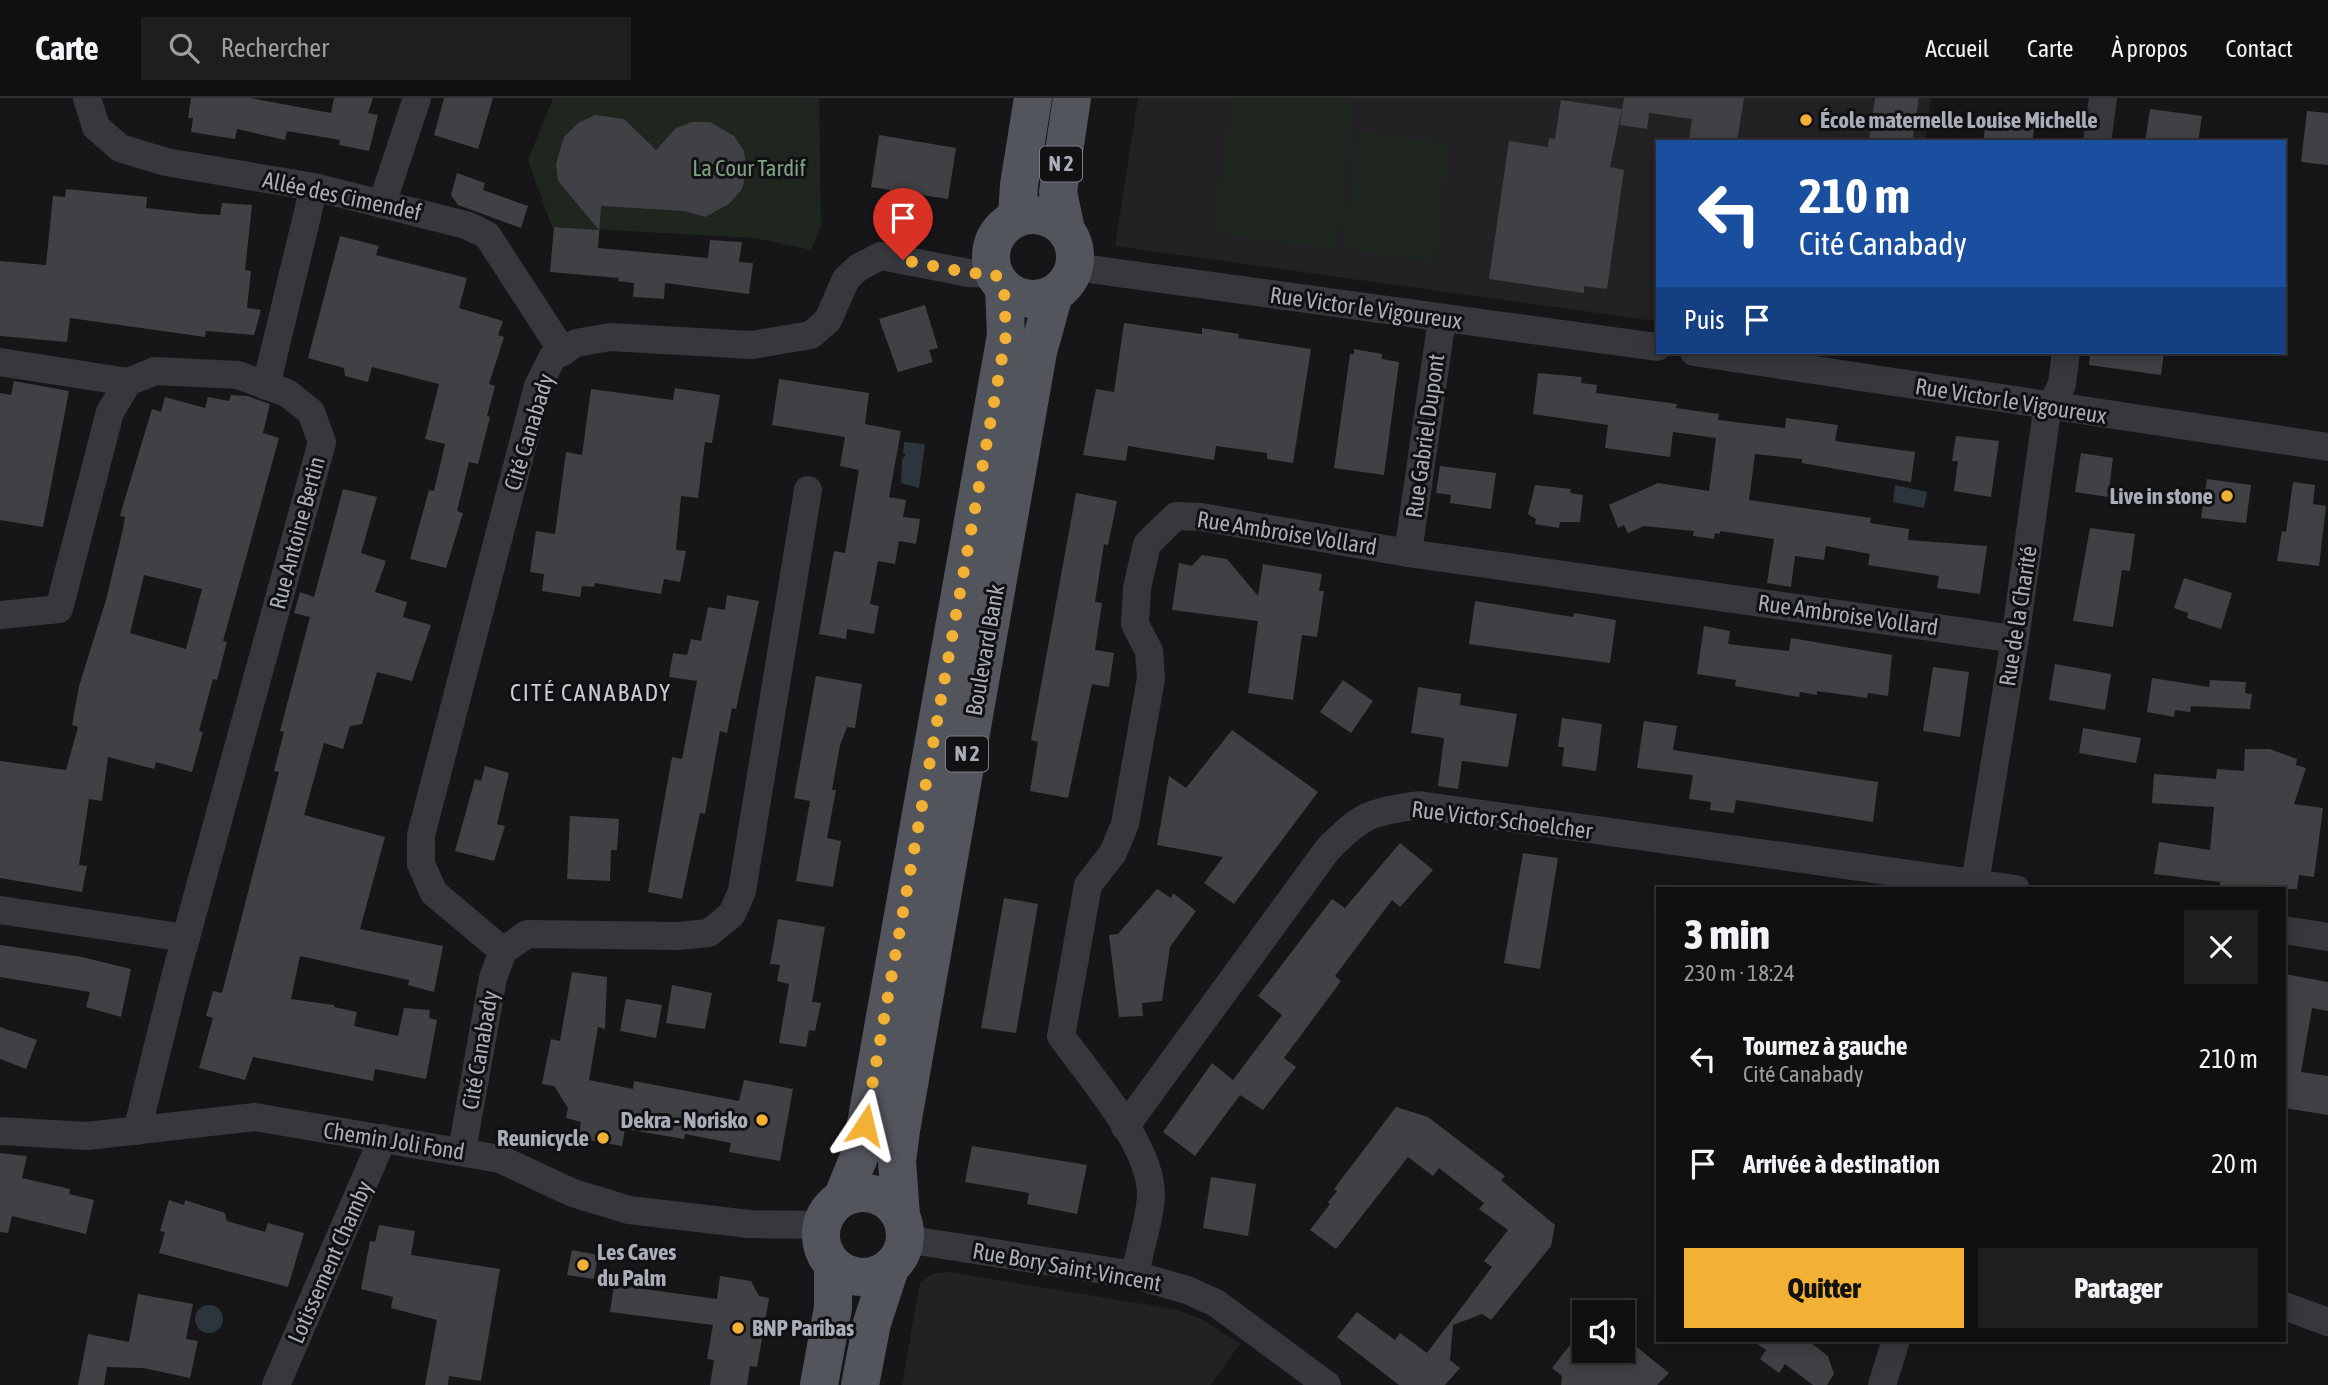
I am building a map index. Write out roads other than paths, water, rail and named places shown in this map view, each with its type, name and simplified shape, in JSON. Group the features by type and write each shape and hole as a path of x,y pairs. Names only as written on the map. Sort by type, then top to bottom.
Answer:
{"main road":[{"name":"N 2","path":"1017,218 1019,185 1033,98"},
{"name":"N 2","path":"1064,281 1073,241 1066,230 1058,192 1072,98"},
{"name":"N 2","path":"1000,281 992,248 997,235 1017,218 1043,216 1066,230"},
{"path":"1000,281 1028,299 1064,281"},
{"name":"Boulevard Bank","path":"832,1211 863,1139 1006,335 1000,281"},
{"name":"Boulevard Bank","path":"860,1385 872,1323 898,1241 897,1161 901,1130 1038,352 1064,281"},
{"path":"869,1192 882,1196 898,1241 867,1277 843,1272 824,1254 832,1211 869,1192"},
{"path":"819,1385 833,1308 833,1265"}],"street":[{"name":"Allée des Cimendef","path":"87,98 96,127 120,148 166,162 314,187 466,225 487,235 563,352"},
{"path":"382,204 417,98"},
{"path":"2097,140 2103,98"},
{"path":"266,386 314,187"},
{"name":"Cité Canabady","path":"462,1150 493,978 503,951 434,893 421,864 421,835 538,386 552,358 576,343 610,337 752,345 811,335 828,320 846,279 859,267 881,256 1000,281"},
{"name":"Rue Victor le Vigoureux","path":"1064,281 1442,319 1656,347"},
{"name":"Rue Gabriel Dupont","path":"1408,553 1442,319"},
{"name":"Rue Victor le Vigoureux","path":"1707,354 2328,447"},
{"name":"Rue de la Charité","path":"1974,886 2015,639 2046,418 2062,384 2066,354"},
{"path":"0,362 128,382 110,412 59,609 0,615"},
{"name":"Rue Antoine Bertin","path":"128,382 155,371 238,376 287,393 311,412 322,442 186,938 137,1131"},
{"path":"503,951 527,934 678,936 709,933 732,914 742,891 808,490"},
{"name":"Rue Ambroise Vollard","path":"1125,1127 1061,1036 1088,885 1114,853 1125,824 1151,679 1149,651 1135,624 1137,588 1147,544 1176,516 1201,517 1408,553 2015,639"},
{"name":"Rue Victor Schoelcher","path":"1125,1127 1328,849 1349,828 1371,812 1419,805 1974,886"},
{"path":"0,910 186,938"},
{"path":"2286,930 2328,937"},
{"name":"Chemin Joli Fond","path":"0,1131 87,1136 254,1118 462,1150 500,1159 573,1194 629,1210 749,1224 832,1211"},
{"path":"1125,1127 1143,1158 1151,1195 1135,1275"},
{"name":"Lotissement Chamby","path":"276,1385 383,1138"},
{"name":"Rue Bory Saint-Vincent","path":"898,1241 1135,1275 1187,1290 1216,1303 1326,1385"},
{"path":"2286,1307 2328,1322"},
{"path":"1882,1385 1895,1342"}],"place":[{"name":"École maternelle Louise Michelle","path":"1806,120"},
{"name":"Live in stone","path":"2227,496"},
{"name":"Dekra - Norisko","path":"762,1120"},
{"name":"Reunicycle","path":"603,1138"},
{"name":"Les Caves du Palm","path":"583,1265"},
{"name":"BNP Paribas","path":"738,1328"}],"district":[{"name":"CITÉ CANABADY","path":"591,693"}],"park label":[{"name":"La Cour Tardif","path":"749,168"}]}
